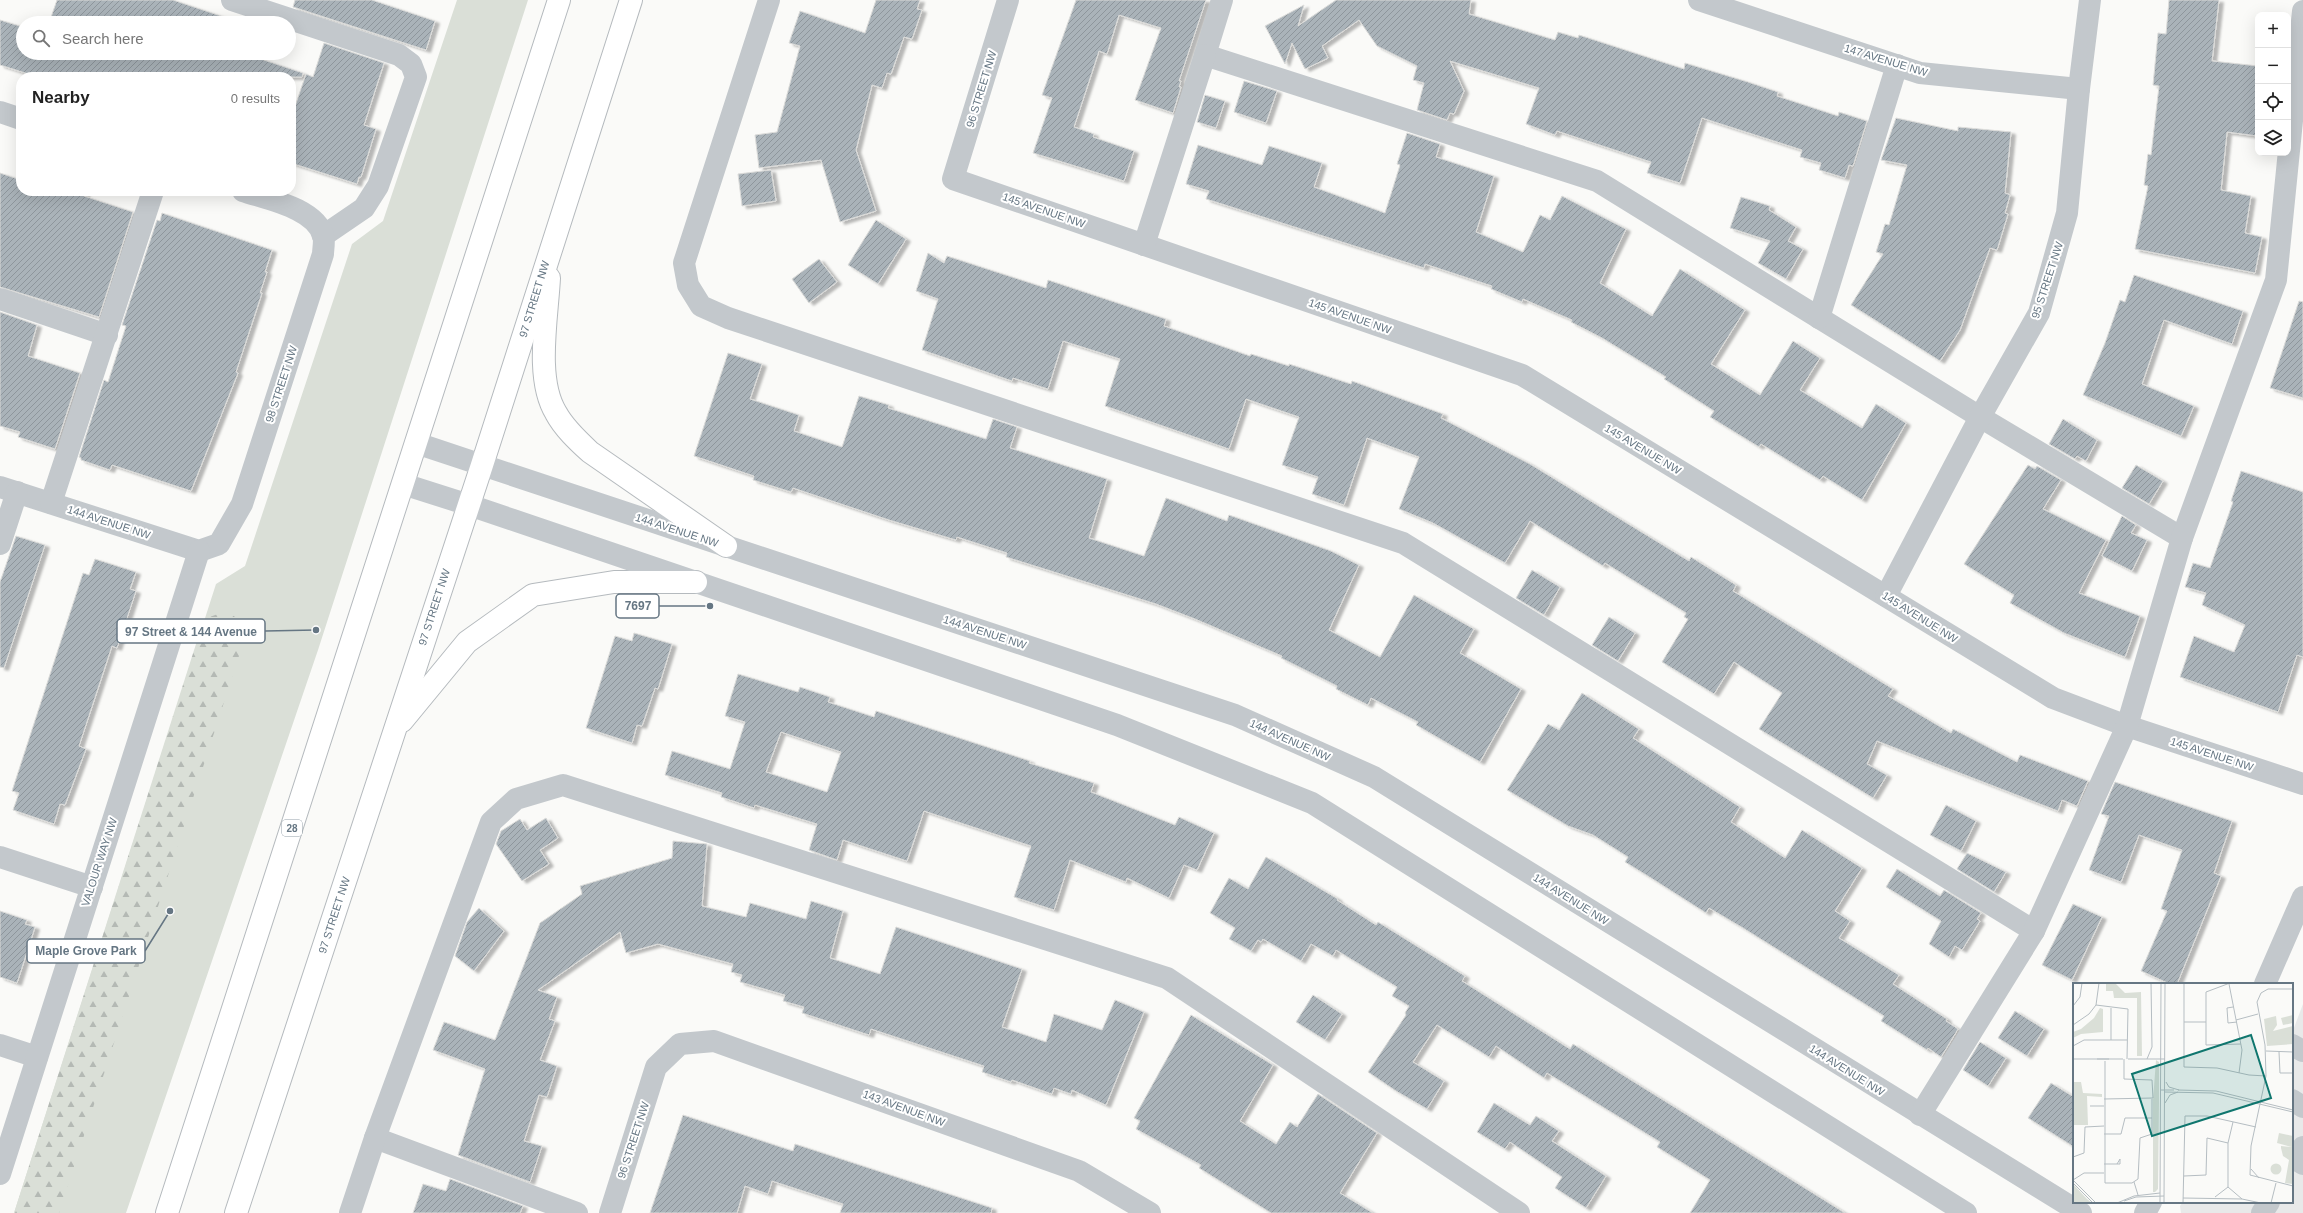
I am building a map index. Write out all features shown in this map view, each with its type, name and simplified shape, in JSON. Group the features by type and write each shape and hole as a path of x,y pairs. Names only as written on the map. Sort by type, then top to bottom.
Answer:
{"main road":[{"path":"416,443 559,0"},
{"name":"97 STREET NW","path":"236,1213 469,505 551,244 631,0"},
{"path":"551,244 543,374 547,395 556,414 574,437 590,452 726,546"},
{"name":"28","path":"167,1213 416,443"},
{"path":"395,729 467,642 533,595 614,582 696,582"}],"street":[{"path":"232,0 281,16"},
{"path":"769,0 684,263 688,285 701,306 736,320 1403,543 2034,930"},
{"name":"96 STREET NW","path":"953,179 1008,0"},
{"path":"1144,245 1222,0"},
{"name":"147 AVENUE NW","path":"1699,0 1920,73 2079,89"},
{"name":"95 STREET NW","path":"1886,596 1980,417 2039,314 2067,213 2079,89 2090,0"},
{"path":"1920,1115 2034,930 2126,726 2182,538 2276,280 2303,11"},
{"path":"258,196 295,208 319,228 364,208 378,186 416,78 411,64 399,55 296,21"},
{"path":"1205,55 1597,181 1980,417 2182,538"},
{"path":"1819,318 1897,65"},
{"path":"0,112 16,117"},
{"name":"145 AVENUE NW","path":"953,179 1522,375 2053,698 2126,726 2303,784"},
{"path":"51,503 151,196"},
{"name":"98 STREET NW","path":"209,547 242,504 324,254 319,228"},
{"path":"0,299 107,335"},
{"name":"144 AVENUE NW","path":"416,443 1235,715 1374,777 2081,1213"},
{"path":"403,484 469,505 1117,725 1312,803 1966,1213"},
{"path":"0,544 8,489"},
{"name":"144 AVENUE NW","path":"8,489 51,503 209,547"},
{"name":"VALOUR WAY NW","path":"0,1174 92,887 209,547"},
{"path":"350,1213 375,1138 491,822 516,799 563,785 1167,978 1519,1213"},
{"path":"0,857 92,887"},
{"path":"2265,983 2303,897"},
{"name":"143 AVENUE NW","path":"656,1067 680,1044 714,1041 1079,1171 1150,1213"},
{"path":"0,1045 37,1057"},
{"path":"2293,1046 2303,1051"},
{"name":"96 STREET NW","path":"610,1213 656,1067"},
{"path":"2293,1101 2303,1107"},
{"path":"375,1138 577,1213"},
{"path":"2145,1213 2150,1203"},
{"path":"2262,1213 2268,1203"}],"shaded area":[{"path":"2303,1004 2303,1213 2181,1213 2180,1206 2182,1203 2293,1203 2293,1030"}],"green space":[{"path":"457,0 528,0 318,650 126,1213 14,1213 216,584 245,566 352,244 383,221"},
{"path":"218,614 234,616 247,631 59,1213 14,1213 204,619"}],"building":[{"path":"57,0 173,0 221,16 51,16"},
{"path":"295,0 372,0 435,21 426,50 293,7"},
{"path":"876,0 920,0 917,9 922,10 912,39 904,37 891,74 887,73 882,88 872,85 856,150 876,211 840,222 821,160 759,168 755,135 777,132 800,46 789,43 800,11 865,33"},
{"path":"1076,0 1206,0 1179,81 1181,81 1179,87 1181,87 1173,113 1135,100 1161,28 1119,15 1107,54 1099,51 1074,127 1094,134 1093,137 1134,151 1124,181 1033,153 1052,98 1042,95"},
{"path":"1336,0 1471,0 1469,14 1555,40 1558,32 1578,38 1579,35 1684,69 1685,63 1778,92 1777,96 1838,116 1839,112 1867,121 1853,166 1849,165 1845,178 1819,170 1821,163 1800,157 1802,150 1702,118 1680,183 1647,173 1651,162 1557,131 1555,135 1526,124 1539,88 1450,61 1464,91 1454,114 1450,113 1447,120 1417,110 1424,83 1413,80 1417,66 1377,46 1359,20 1322,46 1328,58 1305,69 1292,43 1285,64 1265,26 1304,5 1298,26"},
{"path":"2169,0 2219,0 2212,61 2255,66 2255,136 2227,132 2221,190 2251,196 2245,233 2262,237 2255,273 2135,249 2148,186 2144,185 2148,154 2151,155 2159,86 2153,85 2158,33 2166,34"},
{"path":"0,20 16,25 16,60 264,60 303,73 302,77 296,77 296,72 22,72 0,65"},
{"path":"324,43 384,63 364,125 376,129 361,177 359,177 357,184 296,165 296,103 306,74 313,77"},
{"path":"1244,81 1277,91 1266,123 1234,112"},
{"path":"1205,95 1225,101 1216,128 1197,122"},
{"path":"1896,118 1958,131 1958,127 2011,132 2005,193 2010,195 2005,213 2008,214 1997,250 1990,248 1960,330 1940,361 1851,305 1883,254 1876,252 1885,224 1889,225 1907,165 1881,160"},
{"path":"1407,133 1440,144 1436,157 1494,176 1476,232 1523,252 1540,215 1550,220 1562,196 1626,229 1600,283 1652,316 1680,269 1745,310 1711,364 1760,395 1793,341 1820,358 1800,390 1862,428 1876,404 1906,423 1862,500 1823,476 1820,480 1761,444 1759,447 1710,417 1714,411 1664,379 1666,377 1602,338 1571,322 1572,320 1523,299 1522,302 1491,289 1492,286 1425,264 1424,268 1206,199 1209,191 1186,184 1198,145 1262,165 1269,146 1322,163 1314,187 1385,213 1400,165 1397,164"},
{"path":"771,170 776,201 742,206 738,174"},
{"path":"0,173 16,178 16,196 84,196 133,212 99,317 0,287"},
{"path":"1741,197 1770,206 1769,210 1796,227 1788,241 1803,249 1786,279 1758,263 1770,241 1730,228"},
{"path":"162,213 272,250 260,293 262,293 236,372 238,373 191,491 112,465 110,470 81,460 79,457 104,380 108,382 126,326 122,325 157,220 160,221"},
{"path":"876,220 906,239 878,284 848,265"},
{"path":"928,253 944,263 947,256 1046,288 1048,280 1166,319 1164,326 1250,356 1251,354 1289,366 1289,364 1351,384 1352,381 1443,414 1441,418 1530,464 1689,561 1691,557 1736,585 1733,591 1893,689 1888,696 1951,733 1953,729 2017,762 2020,755 2088,781 2077,806 2062,800 2058,811 1877,741 1867,764 1887,775 1873,798 1759,729 1782,693 1734,662 1714,694 1662,662 1688,619 1684,617 1686,613 1605,563 1603,566 1530,521 1505,563 1433,523 1399,509 1419,457 1367,438 1344,505 1312,494 1318,477 1282,465 1299,417 1246,399 1229,449 1105,406 1120,359 1063,341 1048,389 1013,378 1012,381 922,350 938,299 916,291"},
{"path":"819,259 837,282 809,303 792,279"},
{"path":"2134,275 2243,311 2232,344 2164,320 2142,384 2194,406 2181,436 2083,395 2105,343 2120,300 2125,302"},
{"path":"2299,301 2303,302 2303,398 2270,388"},
{"path":"0,312 37,325 28,356 80,373 55,449 18,437 20,432 0,426"},
{"path":"728,353 762,364 750,399 799,415 794,431 842,447 859,396 889,405 888,408 986,439 993,419 1017,427 1010,448 1107,479 1089,538 1144,556 1166,498 1227,521 1229,515 1331,551 1359,565 1329,630 1380,657 1414,595 1474,629 1460,653 1521,689 1480,762 1416,725 1418,722 1371,698 1368,705 1336,689 1337,686 1281,658 1282,656 1195,619 1156,604 1006,557 1007,553 957,537 956,540 889,520 793,488 791,492 753,480 754,476 694,456"},
{"path":"2063,419 2097,440 2086,461 2077,456 2075,459 2049,444"},
{"path":"2028,465 2035,469 2037,466 2061,480 2043,509 2106,540 2079,593 2140,616 2125,657 2064,633 2010,603 2014,595 1964,564"},
{"path":"2136,465 2163,481 2149,504 2122,488"},
{"path":"2241,471 2303,492 2303,657 2297,655 2278,712 2180,677 2194,636 2234,652 2245,625 2202,605 2206,593 2185,587 2193,563 2210,568 2233,502 2231,501"},
{"path":"2122,516 2136,525 2131,533 2147,540 2132,571 2102,556"},
{"path":"16,536 45,545 4,668 0,667 0,582"},
{"path":"95,559 136,572 130,589 136,591 117,648 112,646 79,746 86,749 65,805 60,804 54,824 13,810 19,793 12,791 83,573 89,575"},
{"path":"1532,570 1560,587 1544,615 1516,598"},
{"path":"1609,617 1635,633 1618,661 1592,645"},
{"path":"634,633 672,644 658,689 655,688 642,726 637,725 632,743 586,728 615,636 632,641"},
{"path":"738,674 798,692 800,687 830,697 828,702 874,717 876,711 1030,761 1029,763 1094,783 1091,792 1175,825 1179,817 1214,833 1197,870 1184,865 1169,898 1127,878 1126,882 1070,860 1054,910 1014,897 1031,846 924,811 907,861 843,840 837,860 809,850 817,824 755,805 754,808 721,797 722,793 665,775 672,751 730,769 745,722 725,716","holes":["781,732 841,752 827,792 766,772"]},
{"path":"1582,693 1639,729 1633,738 1740,807 1731,822 1785,858 1802,830 1862,868 1835,911 1850,921 1839,938 1899,975 1893,984 1947,1019 1946,1021 1958,1029 1941,1057 1928,1048 1927,1050 1881,1021 1884,1016 1743,928 1709,908 1706,913 1625,862 1628,857 1593,835 1568,826 1507,790 1548,724 1559,730"},
{"path":"2115,782 2232,821 2214,873 2221,876 2177,983 2168,983 2141,971 2167,911 2161,909 2182,850 2139,835 2121,882 2089,870 2109,816 2101,814"},
{"path":"1946,805 1976,821 1961,851 1930,835"},
{"path":"546,818 558,838 540,850 549,864 522,881 496,844 501,831 520,819 527,830"},
{"path":"673,841 707,844 702,906 746,917 750,903 806,919 811,901 843,911 830,958 880,974 896,927 1022,969 1002,1027 1046,1042 1054,1014 1102,1030 1115,1000 1144,1012 1106,1105 1072,1090 1071,1094 1054,1088 1052,1094 1012,1080 1011,1082 982,1072 984,1066 871,1029 869,1035 802,1013 804,1007 783,1001 785,995 740,982 742,975 731,972 733,964 658,944 626,953 620,932 538,990 557,997 549,1019 555,1021 540,1060 557,1066 547,1097 539,1095 524,1141 542,1146 530,1182 458,1155 485,1069 433,1050 444,1022 495,1040 540,923 582,894 580,886 672,858"},
{"path":"1967,853 2006,872 1994,892 1957,869"},
{"path":"1266,857 1338,899 1337,900 1376,925 1378,922 1465,976 1462,981 1570,1049 1573,1044 1845,1213 1690,1213 1710,1180 1657,1147 1660,1142 1547,1073 1544,1078 1496,1046 1489,1057 1437,1025 1413,1062 1444,1081 1427,1109 1396,1091 1368,1072 1406,1015 1405,1013 1409,1006 1392,996 1397,987 1336,950 1333,956 1311,944 1301,961 1263,939 1261,942 1258,940 1251,951 1229,939 1235,928 1210,913 1229,878 1248,889"},
{"path":"1897,869 1940,896 1944,890 1981,913 1977,919 1980,921 1962,950 1955,946 1949,957 1929,944 1941,921 1886,887"},
{"path":"2073,904 2102,917 2072,980 2042,965"},
{"path":"479,908 504,931 474,971 455,956 467,922"},
{"path":"0,911 27,920 25,924 35,927 17,983 0,977"},
{"path":"1313,995 1342,1014 1325,1040 1296,1022"},
{"path":"2015,1011 2044,1029 2027,1056 1998,1038"},
{"path":"1191,1015 1273,1065 1240,1121 1276,1144 1290,1122 1297,1127 1318,1094 1377,1133 1340,1193 1373,1213 1271,1213 1199,1168 1201,1165 1136,1129 1140,1121 1134,1118"},
{"path":"1980,1042 2006,1058 1988,1086 1963,1070"},
{"path":"2051,1083 2073,1096 2073,1146 2028,1118"},
{"path":"1494,1103 1530,1125 1536,1116 1559,1131 1552,1141 1606,1176 1586,1208 1555,1188 1562,1177 1510,1142 1505,1149 1477,1132"},
{"path":"683,1115 793,1151 795,1144 992,1208 991,1213 840,1213 843,1204 772,1181 768,1194 745,1186 737,1213 650,1213"},
{"path":"450,1179 523,1206 520,1213 413,1213 423,1184 446,1191"}],"place":[{"name":"7697","path":"710,606"},
{"name":"97 Street & 144 Avenue","path":"316,630"},
{"name":"Maple Grove Park","path":"170,911"}]}
